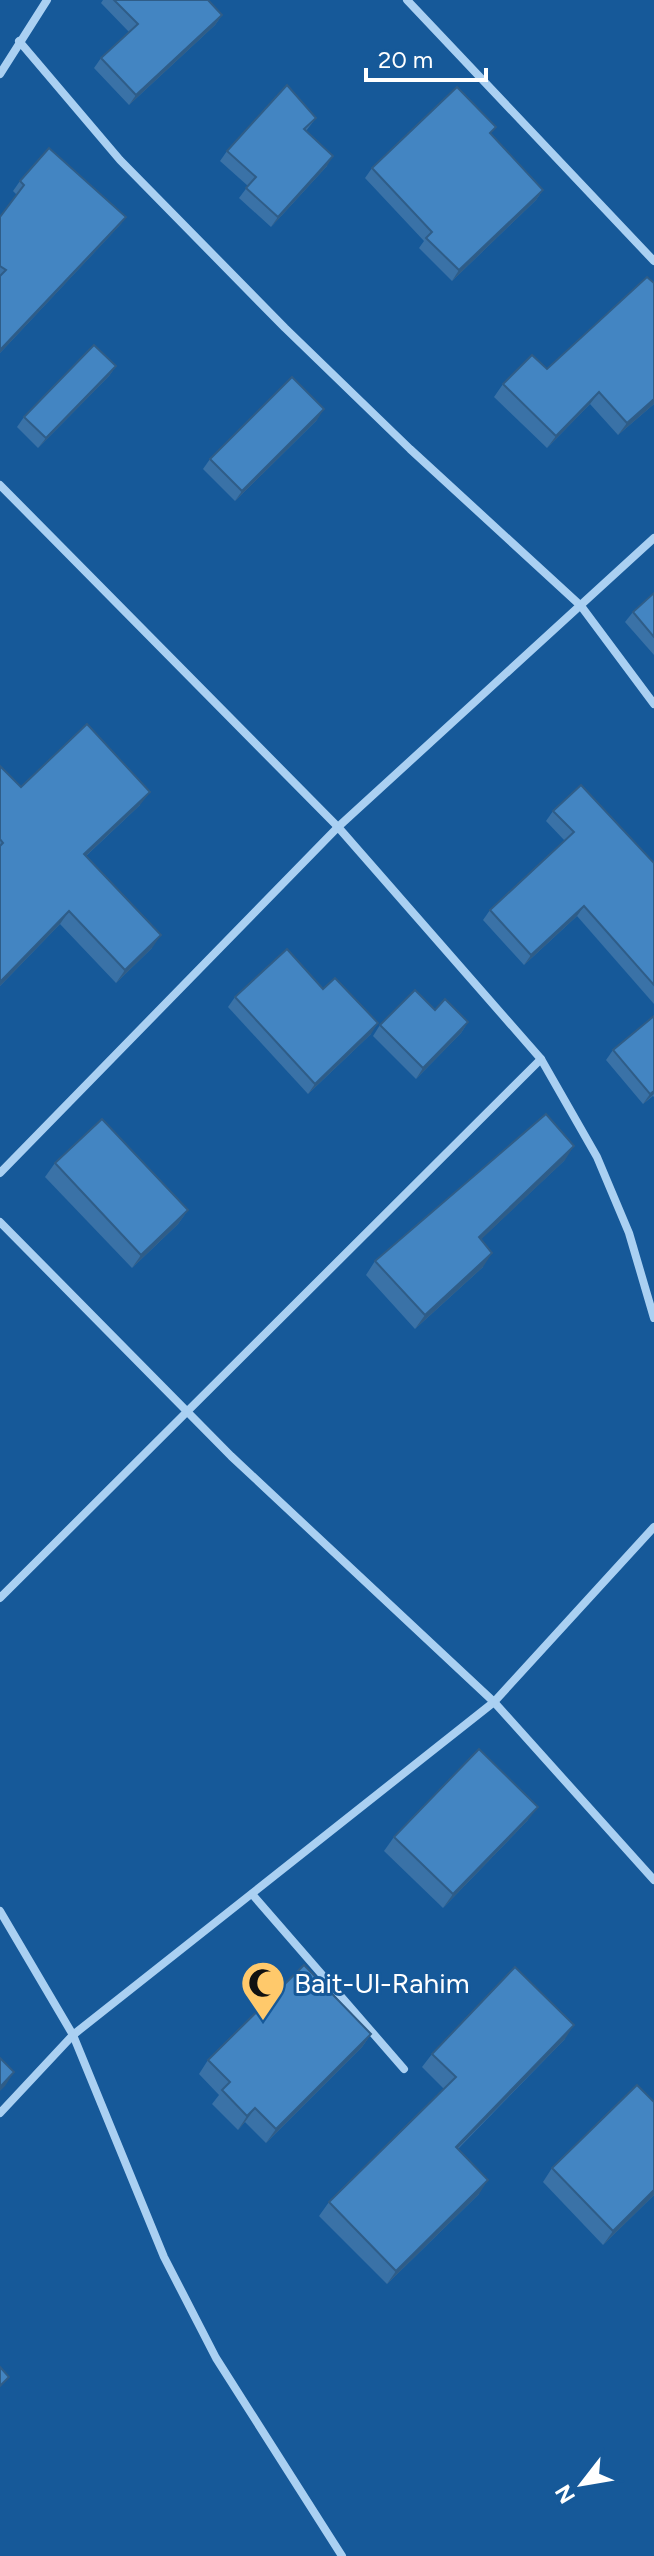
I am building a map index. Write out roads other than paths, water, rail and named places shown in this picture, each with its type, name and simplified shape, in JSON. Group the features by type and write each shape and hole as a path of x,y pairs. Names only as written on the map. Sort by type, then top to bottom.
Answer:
{"street":[{"path":"0,74 47,0"},
{"path":"407,0 654,261"},
{"path":"19,41 120,160 285,328 410,449 581,606 654,704"},
{"path":"0,485 338,827 541,1059 597,1157 629,1233 654,1318"},
{"path":"0,1173 338,827 654,538"},
{"path":"0,1598 541,1059"},
{"path":"0,1222 231,1456 494,1702 654,1880"},
{"path":"0,2113 73,2035 494,1702 654,1527"},
{"path":"252,1894 404,2069"},
{"path":"0,1911 73,2035 164,2257 216,2358 342,2556"}],"place":[{"name":"Bait-Ul-Rahim","path":"263,2022"}]}
